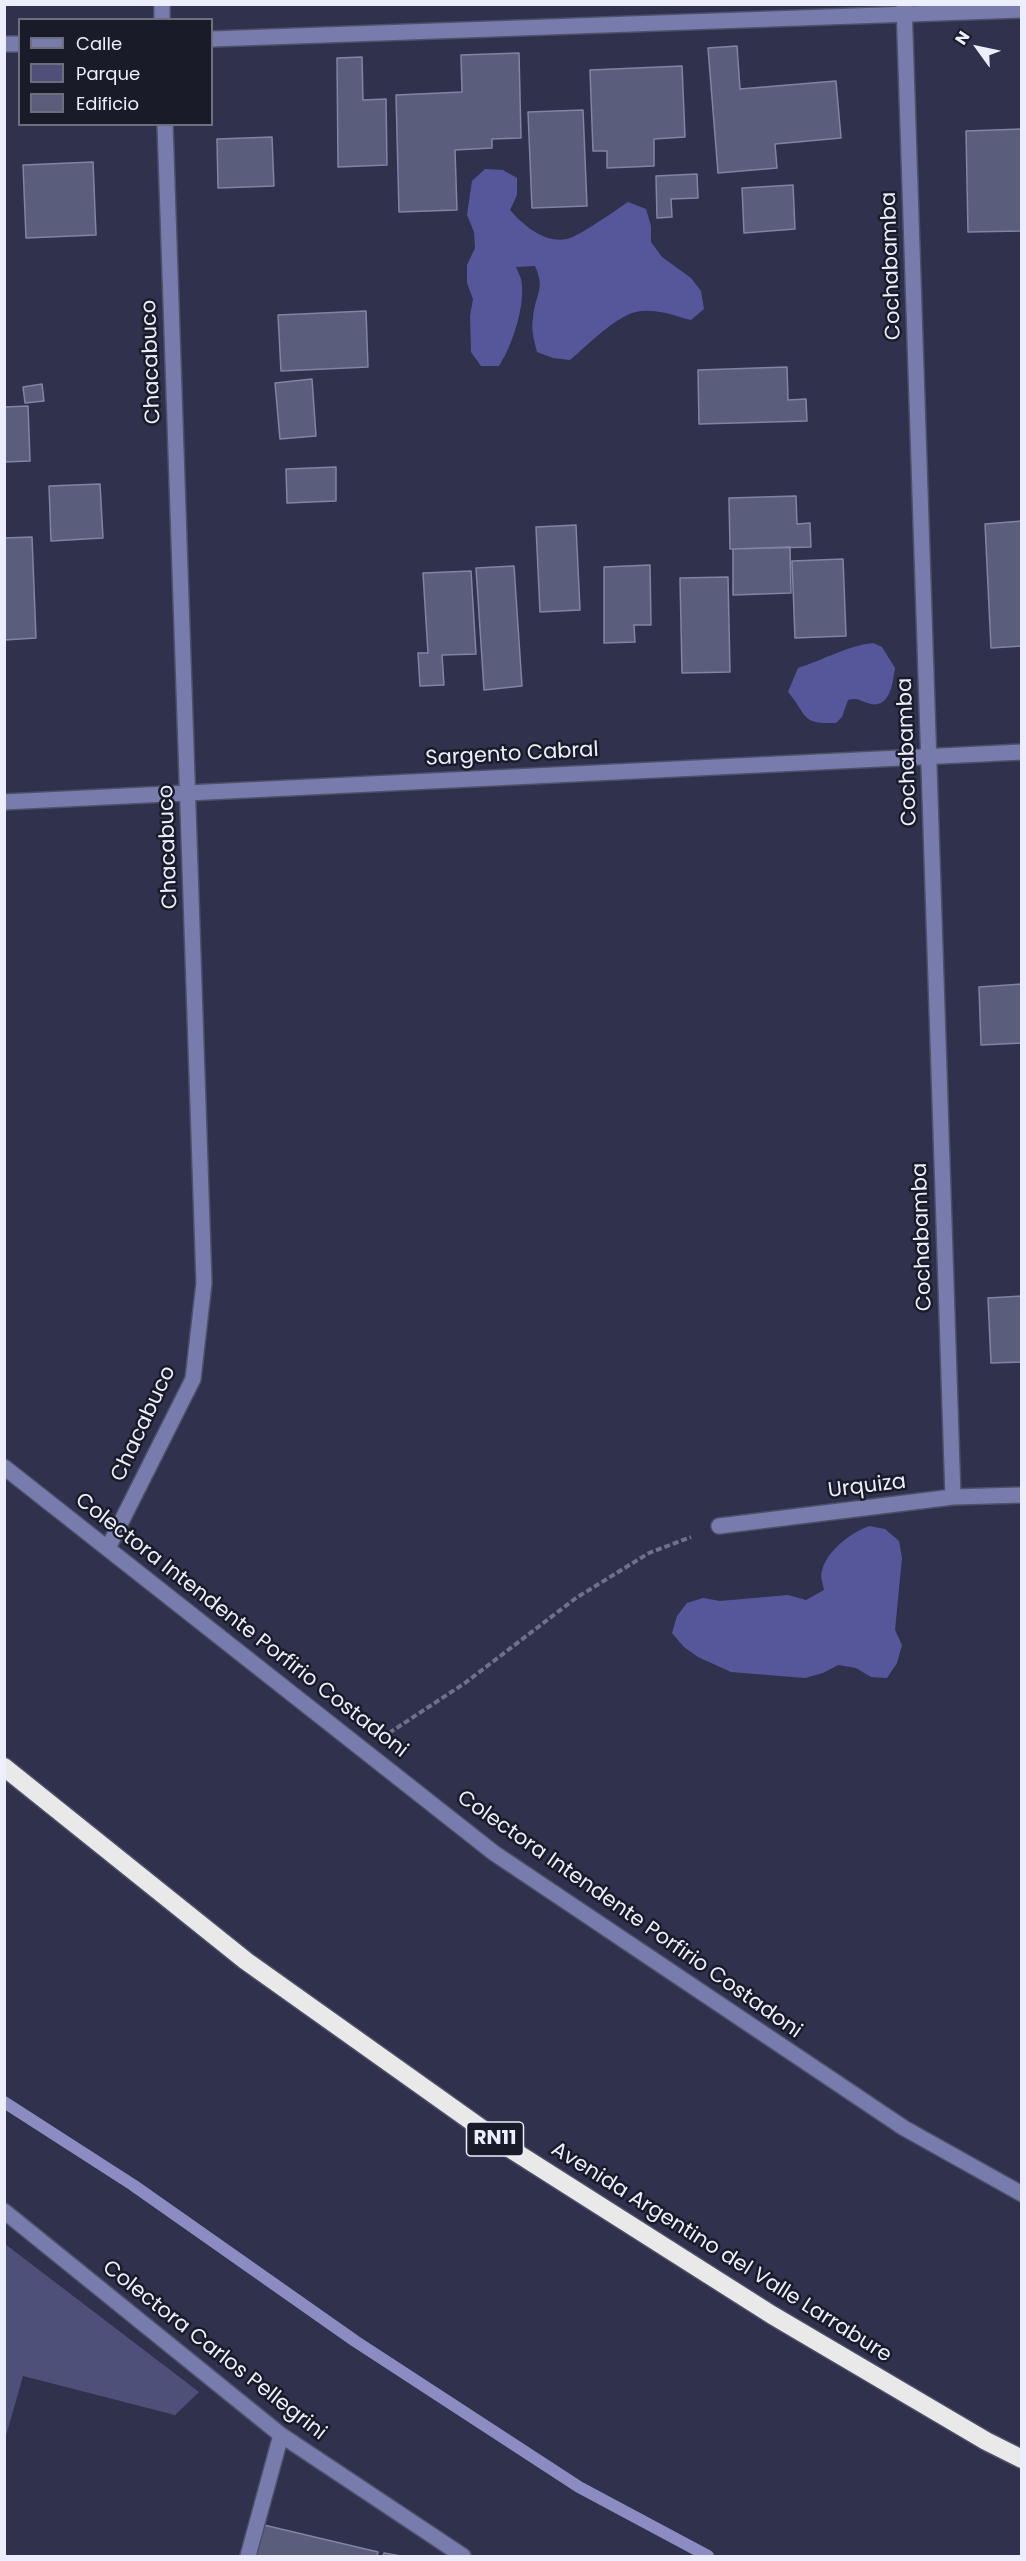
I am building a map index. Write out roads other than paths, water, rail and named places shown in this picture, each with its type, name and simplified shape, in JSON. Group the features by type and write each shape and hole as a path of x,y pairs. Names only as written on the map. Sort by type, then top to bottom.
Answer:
{"highway":[{"name":"Avenida Argentino del Valle Larrabure","path":"4,1767 246,1961 509,2148 772,2315 986,2441 1022,2459"}],"street":[{"path":"213,39 904,9 1022,10"},
{"name":"Cochabamba","path":"904,9 953,1497"},
{"name":"Chacabuco","path":"108,1548 193,1379 204,1283 165,126"},
{"name":"Sargento Cabral","path":"4,802 1022,752"},
{"name":"Colectora Intendente Porfirio Costadoni","path":"4,1467 504,1859 904,2128 1022,2194"},
{"name":"Urquiza","path":"719,1526 953,1497 1022,1495"},
{"name":"Colectora Carlos Pellegrini","path":"4,2211 280,2435 463,2556"},
{"path":"248,2556 280,2435"}],"waterway":[{"path":"4,2102 133,2185 355,2341 579,2487 708,2556"}]}
